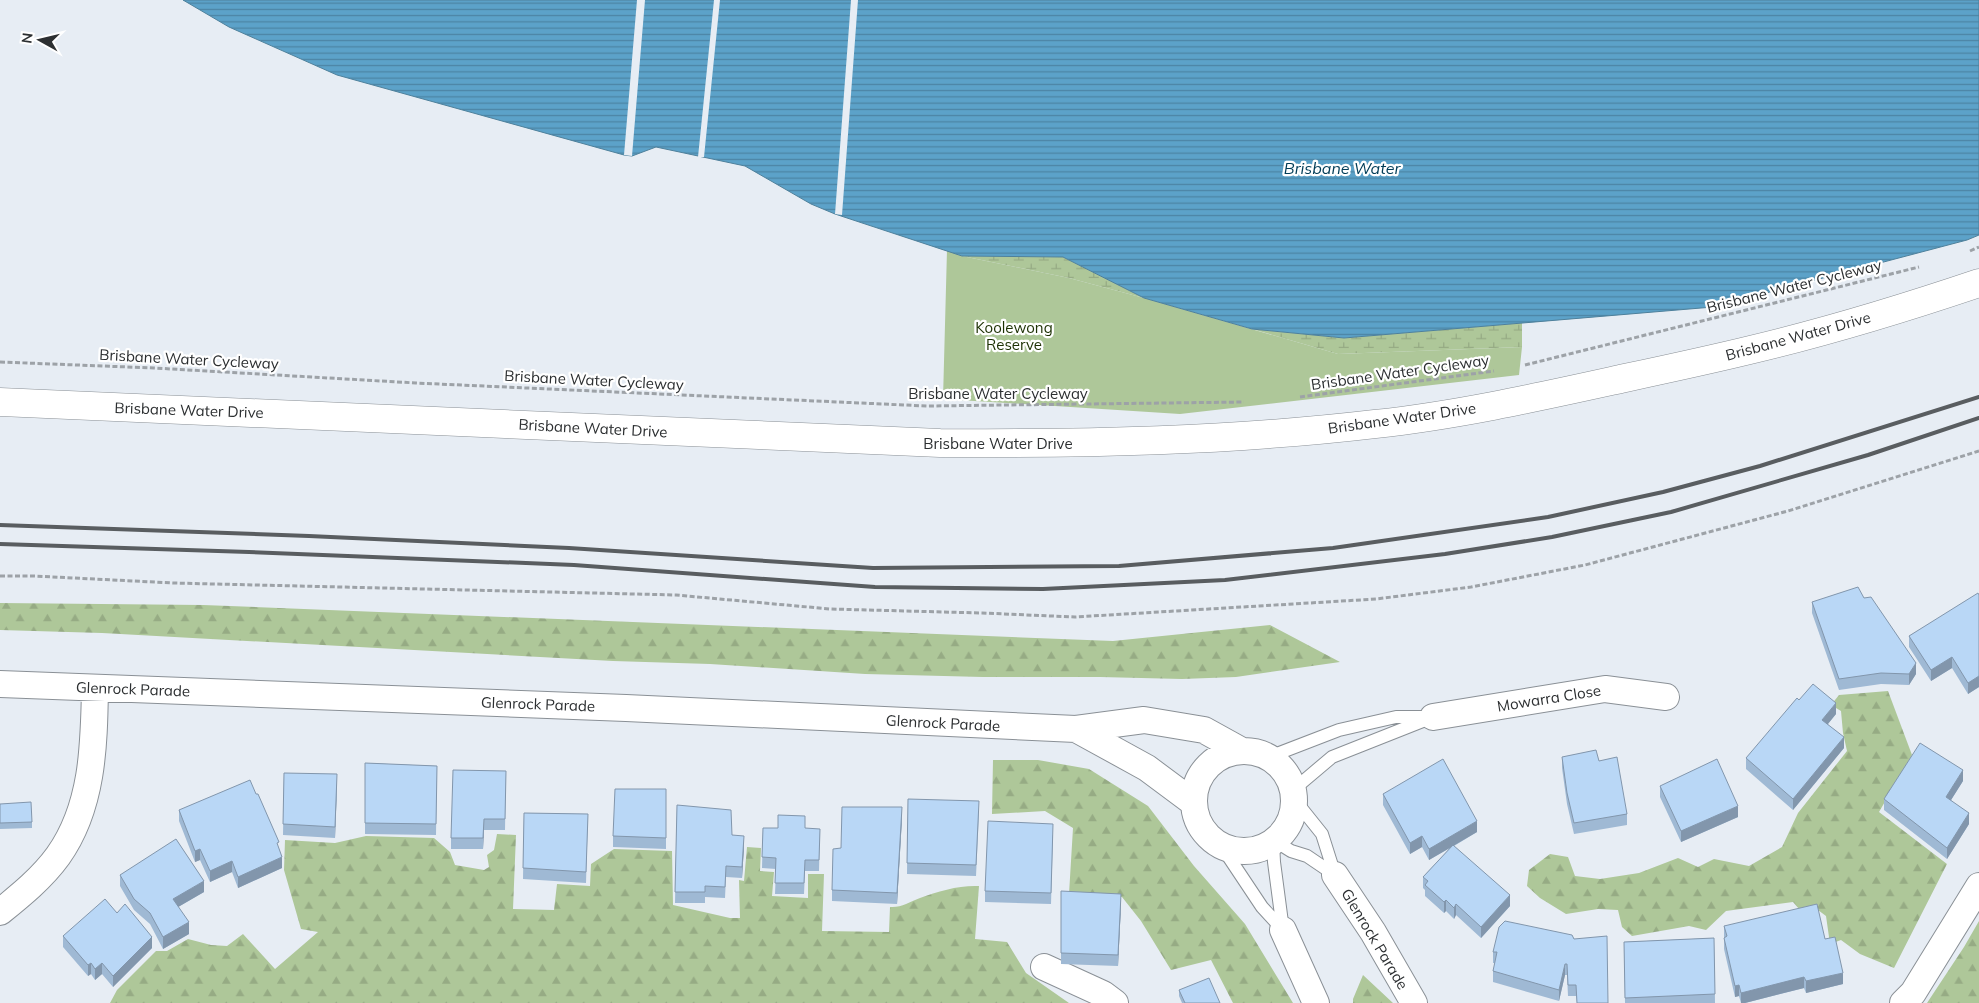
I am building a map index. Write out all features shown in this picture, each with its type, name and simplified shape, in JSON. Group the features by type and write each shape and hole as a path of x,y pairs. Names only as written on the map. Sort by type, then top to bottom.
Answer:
{"main road":[{"name":"Brisbane Water Drive","path":"0,402 940,443 1050,444 1276,434 1376,424 1534,398 1751,350 1934,298 1979,283"}],"street":[{"name":"Glenrock Parade","path":"0,684 626,708 1076,729 1144,720 1204,730 1242,751"},
{"path":"0,912 26,891 58,856 78,820 90,778 95,688"},
{"name":"Mowarra Close","path":"1432,718 1606,689 1666,697"},
{"name":"Glenrock Parade","path":"1076,729 1147,768 1194,803"},
{"name":"Glenrock Parade","path":"1222,847 1201,828 1196,816 1194,803 1196,787 1202,773 1213,762 1227,754 1242,751 1256,752 1269,757 1280,766 1288,777 1294,794"},
{"path":"1222,847 1248,852 1261,849 1274,842 1286,829 1293,815 1294,794"},
{"name":"Glenrock Parade","path":"1335,875 1373,932 1414,1003"},
{"path":"1903,1003 1917,986 1979,886"},
{"name":"Glenrock Parade","path":"1283,930 1316,1003"},
{"path":"1044,967 1102,994 1115,1003"}],"lane":[{"name":"Mowarra Close","path":"1269,757 1339,730 1396,717 1432,718"},
{"name":"Mowarra Close","path":"1294,794 1332,757 1432,718"},
{"name":"Glenrock Parade","path":"1294,794 1322,834 1335,875"},
{"name":"Glenrock Parade","path":"1283,930 1274,862 1274,842 1291,851 1307,856 1335,875"},
{"name":"Glenrock Parade","path":"1222,847 1262,907 1283,930"}],"path":[{"path":"1963,254 1979,248"},
{"name":"Brisbane Water Cycleway","path":"1517,367 1928,265"},
{"name":"Brisbane Water Cycleway","path":"0,362 928,406 1249,402"},
{"name":"Brisbane Water Cycleway","path":"1298,398 1498,370"},
{"path":"0,576 173,583 676,595 830,609 1075,617 1376,599 1471,587 1585,565 1788,511 1979,451"}],"green space":[{"name":"Koolewong Reserve","path":"947,250 962,256 1069,278 1338,354 1522,347 1519,375 1180,414 943,399"},
{"path":"962,256 1063,257 1144,298 1069,278"},
{"path":"1522,323 1522,347 1338,354 1252,329 1344,338"},
{"path":"0,603 203,605 1113,641 1270,625 1340,662 1236,677 1182,679 865,674 710,664 613,661 102,633 0,630"},
{"path":"1888,691 1912,755 1879,812 1947,864 1894,968 1860,954 1841,940 1830,944 1826,916 1818,910 1800,910 1793,902 1726,911 1706,930 1689,926 1632,936 1622,927 1618,910 1598,909 1566,914 1540,898 1527,886 1529,870 1550,854 1568,857 1575,876 1600,879 1639,873 1678,858 1698,867 1714,859 1749,866 1782,847 1798,813 1847,751 1841,711 1831,705 1839,695"},
{"path":"993,760 1038,760 1089,769 1148,806 1194,866 1245,924 1293,1003 1233,1003 1211,960 1171,970 1141,921 1122,897 1069,894 1073,828 1045,811 992,814"},
{"path":"497,834 516,835 513,909 554,910 557,884 590,886 591,864 614,849 672,851 673,905 730,918 740,918 739,880 744,881 747,847 761,848 760,871 774,872 772,896 808,898 808,874 824,874 822,931 889,932 890,907 901,906 927,895 949,889 979,886 975,939 1007,942 1026,973 1069,1003 110,1003 117,990 156,951 167,951 188,939 211,945 227,946 243,934 275,969 318,932 301,929 284,870 285,840 335,843 366,836 434,838 450,852 455,865 484,870 489,867 487,855 494,850"},
{"path":"1979,921 1979,1003 1927,1003 1964,947"},
{"path":"1363,975 1393,1003 1353,1003"}],"water":[{"name":"Brisbane Water","path":"183,0 1979,0 1979,235 1967,240 1713,307 1344,338 1252,329 1144,298 1063,257 962,256 835,214 811,204 745,166 656,147 632,156 624,155 337,75 229,27"}],"pier":[{"path":"637,0 645,0 632,156 624,155"},
{"path":"714,0 720,0 704,157 698,157"},
{"path":"851,0 858,0 842,215 835,214"}],"building":[{"path":"1858,587 1864,598 1871,597 1916,663 1909,674 1881,673 1839,679 1812,602"},
{"path":"1978,593 1979,676 1968,683 1952,657 1931,670 1909,636"},
{"path":"1813,684 1836,703 1822,720 1844,737 1793,799 1746,758 1797,698 1799,700"},
{"path":"1920,743 1963,770 1946,797 1969,813 1947,848 1884,799"},
{"path":"1596,750 1599,761 1617,757 1627,814 1574,823 1567,793 1562,757"},
{"path":"1443,759 1477,821 1429,849 1422,836 1410,843 1383,794"},
{"path":"1717,759 1738,806 1681,831 1660,786"},
{"path":"365,763 437,766 436,824 365,823"},
{"path":"453,770 506,771 505,819 484,819 483,838 451,838"},
{"path":"284,773 337,774 335,827 283,824"},
{"path":"250,780 279,842 277,843 282,857 238,877 232,861 210,871 200,849 195,851 179,810"},
{"path":"615,789 666,789 666,838 613,836"},
{"path":"908,799 979,801 976,865 907,863"},
{"path":"31,802 32,822 0,823 0,804"},
{"path":"677,805 731,810 732,835 744,836 742,867 726,866 725,887 705,886 705,892 675,892"},
{"path":"842,807 902,807 897,893 832,890 833,849 841,848"},
{"path":"524,813 588,814 586,872 523,868"},
{"path":"778,815 805,816 805,828 820,829 819,860 805,860 804,883 775,883 776,858 762,857 763,828 778,828"},
{"path":"988,821 1053,824 1051,893 985,891"},
{"path":"176,839 204,881 173,899 189,922 163,937 150,913 134,899 120,875"},
{"path":"1453,845 1510,895 1481,927 1456,904 1454,908 1446,900 1444,902 1425,885 1428,881 1423,877"},
{"path":"1061,891 1121,894 1118,955 1061,953"},
{"path":"105,899 117,913 125,904 152,937 113,976 102,963 95,969 91,963 88,965 63,936"},
{"path":"1817,904 1825,939 1835,937 1843,973 1806,981 1804,977 1741,993 1739,985 1735,986 1724,938 1727,936 1724,926"},
{"path":"1505,921 1572,935 1574,939 1607,936 1608,1003 1577,1003 1576,985 1568,985 1567,964 1565,964 1559,990 1493,971 1497,952 1493,952 1499,927"},
{"path":"1714,938 1715,994 1625,998 1624,942"},
{"path":"1209,978 1220,1003 1185,1003 1179,990"}],"railway":[{"path":"0,525 569,548 873,568 1119,566 1333,548 1548,517 1663,492 1760,466 1979,397"},
{"path":"0,544 574,565 875,587 1043,589 1225,580 1445,554 1552,537 1671,512 1868,455 1979,418"}]}
